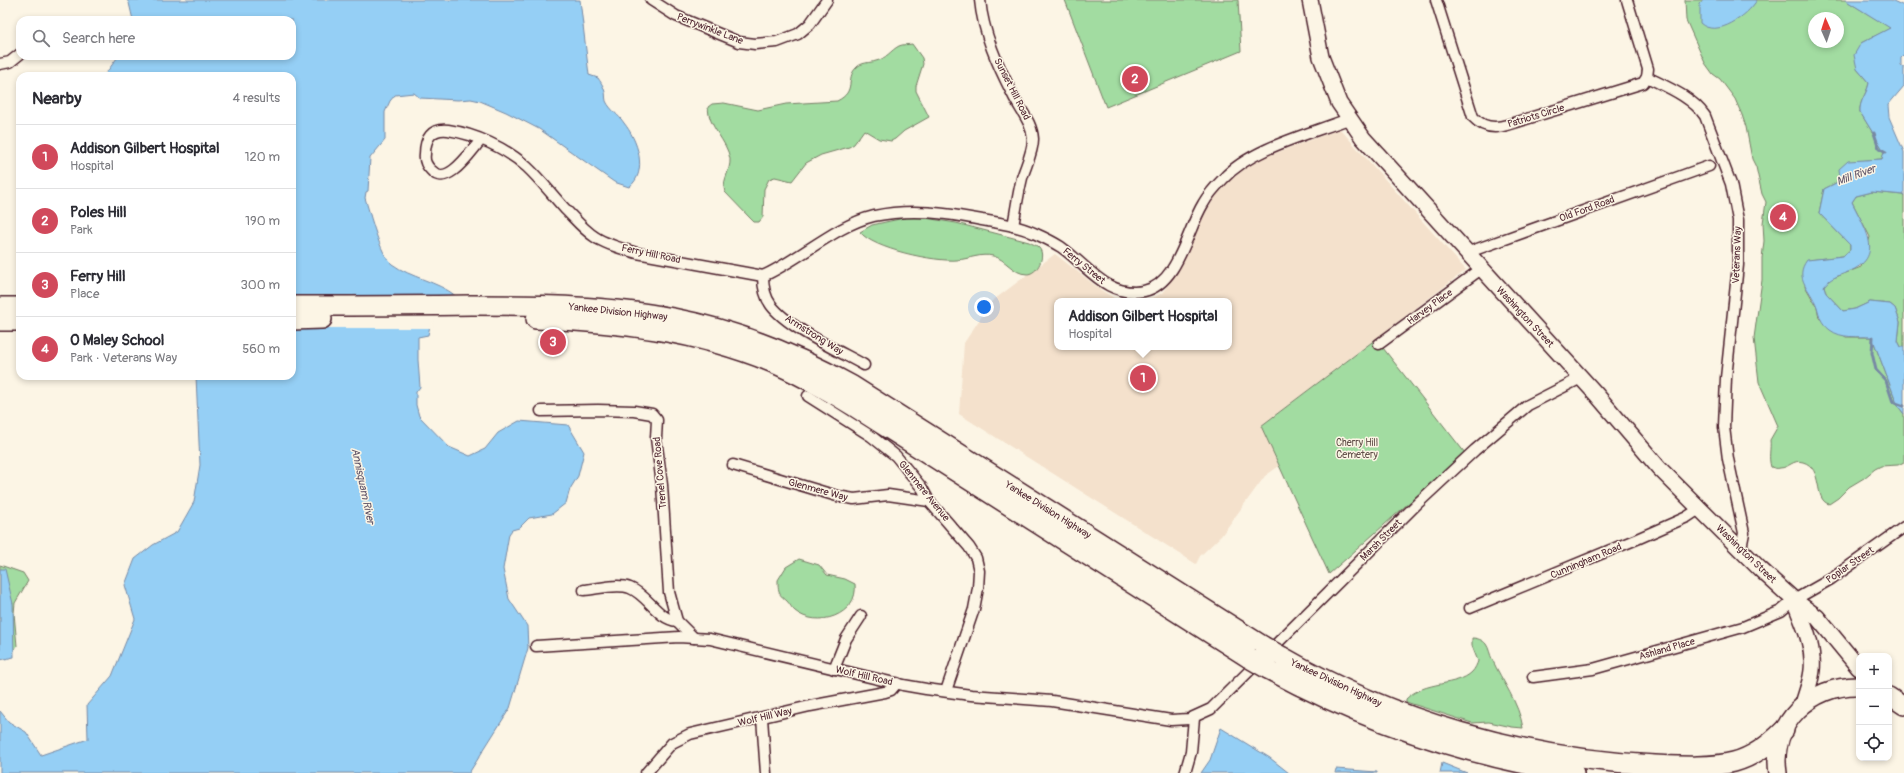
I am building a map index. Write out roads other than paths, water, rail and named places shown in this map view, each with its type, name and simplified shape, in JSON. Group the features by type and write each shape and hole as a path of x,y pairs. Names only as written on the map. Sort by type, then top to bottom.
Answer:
{"highway":[{"name":"Yankee Division Highway","path":"296,306 503,311"},
{"path":"0,307 16,307"},
{"name":"Yankee Division Highway","path":"296,320 575,307 624,311 673,318 740,336 805,361 851,385 1256,652 1349,709 1419,736 1492,757 1574,773"},
{"path":"0,321 16,321"},
{"name":"Yankee Division Highway","path":"1274,662 1414,717 1478,737 1561,755 1642,764 1725,764 1750,756 1772,741 1784,730"},
{"path":"1778,773 1778,753 1784,730 1793,716 1804,704 1817,695 1831,689 1856,686"}],"main road":[{"name":"Washington Street","path":"1310,0 1321,57 1339,103 1348,119 1379,157 1581,378 1659,468 1760,568 1794,600 1817,617 1856,664"},
{"name":"Washington Street","path":"1794,600 1809,640 1812,660 1811,673 1804,704"}],"street":[{"name":"Perrywinkle Lane","path":"651,0 676,16 739,42 755,44 777,42 798,34 810,24 828,0"},
{"name":"Sunset Hill Road","path":"980,0 988,36 995,56 1014,97 1030,124 1032,134 1032,146 1020,188 1013,226"},
{"name":"Patriots Circle","path":"1436,0 1473,117 1484,126 1499,127 1507,125 1633,87 1643,82 1647,77"},
{"path":"1627,0 1647,63 1647,77"},
{"path":"0,64 10,62 16,57"},
{"name":"Veterans Way","path":"1647,77 1689,100 1701,110 1705,116 1724,165 1735,198 1738,220 1738,265 1726,378 1724,427 1732,480 1744,533 1741,548"},
{"name":"Ferry Street","path":"763,276 776,270 825,239 862,221 890,213 922,211 961,216 1013,226 1035,233 1061,247 1102,282 1118,290 1138,292 1153,288 1172,270 1204,203 1231,171 1260,153 1348,119"},
{"name":"Ferry Hill Road","path":"481,140 451,173 440,175 432,172 426,164 425,144 430,135 434,132 443,130 456,131 481,140 500,148 527,167 582,227 603,242 637,253 763,276"},
{"name":"Old Ford Road","path":"1466,253 1709,166"},
{"name":"Harvey Place","path":"1379,344 1481,269"},
{"name":"Armstrong Way","path":"763,276 763,286 771,305 786,319 813,337 864,365"},
{"name":"Marsh Street","path":"1194,718 1211,709 1418,503 1517,413 1540,397 1581,378"},
{"name":"Glenmere Avenue","path":"808,396 871,436 888,449 907,468 922,488 929,501 969,547 976,558 979,571 978,588 974,609 946,691"},
{"name":"Trenel Cove Road","path":"541,411 634,411 652,414 657,420 657,443 662,485 667,581 677,621 694,638"},
{"name":"Glenmere Way","path":"733,465 837,496 859,499 888,495 929,501"},
{"name":"Cunningham Road","path":"1470,608 1637,539 1687,517 1699,509"},
{"name":"Poplar Street","path":"1794,600 1831,579 1904,527"},
{"path":"584,590 621,586 631,588 668,619 677,621"},
{"name":"Ashland Place","path":"1533,677 1593,669 1743,628 1781,611 1794,600"},
{"path":"834,669 846,638 861,616"},
{"name":"Wolf Hill Road","path":"536,646 575,642 694,638 724,641 897,684 946,691 1052,701 1171,720 1194,718"},
{"name":"Wolf Hill Way","path":"646,773 666,748 677,739 690,734 810,706 884,692 891,690 897,684"},
{"path":"762,718 766,773"},
{"path":"1185,773 1191,752 1194,718"}],"water":[{"name":"Annisquam River","path":"127,0 580,0 589,75 600,80 605,90 606,101 629,130 637,146 640,164 635,181 629,187 614,182 539,129 506,112 480,101 471,99 458,100 420,98 414,93 395,95 390,101 385,112 385,140 370,158 368,191 366,192 365,198 383,252 392,264 399,269 441,287 456,296 435,302 428,335 418,337 420,387 416,392 416,405 419,416 449,447 470,456 485,449 498,433 519,421 568,425 584,452 578,476 570,489 566,503 552,514 529,518 519,528 512,530 509,534 503,569 509,599 527,626 528,648 510,708 469,773 0,773 0,711 9,722 26,732 41,755 88,739 87,705 112,676 135,619 125,585 135,559 153,545 177,532 194,502 200,465 196,380 296,380 296,72 107,72 116,60 296,60 296,16 132,16"},
{"path":"1703,0 1757,0 1747,12 1732,23 1723,27 1715,28 1707,27 1700,23 1700,4"},
{"path":"1845,0 1891,0 1904,6 1904,55 1901,58 1901,65 1904,67 1904,86 1888,105 1889,117 1904,152 1904,195 1872,192 1856,196 1852,202 1862,222 1869,242 1869,250 1866,259 1860,266 1832,279 1824,286 1826,293 1843,311 1855,309 1870,302 1890,304 1895,308 1900,322 1898,341 1901,347 1904,347 1904,414 1898,406 1872,337 1845,336 1830,330 1821,319 1817,307 1802,278 1803,267 1807,260 1843,256 1850,250 1850,245 1819,213 1824,189 1836,183 1840,178 1839,169 1848,161 1882,159 1884,151 1860,112 1861,104 1869,83 1857,69 1854,55 1861,43 1890,28"},
{"path":"0,569 5,569 13,604 14,657 0,660"},
{"path":"1221,728 1270,758 1289,773 1201,773 1210,760"},
{"path":"1442,763 1467,773 1440,773"},
{"path":"1336,769 1377,772 1377,773 1335,773"}],"waterway":[{"name":"Mill River","path":"1874,133 1879,148 1886,152"},
{"name":"Mill River","path":"1873,337 1872,353 1876,370 1886,381 1893,402 1904,406"}],"place":[{"name":"Poles Hill","path":"1135,79"},
{"name":"O Maley School","path":"1783,217"},
{"name":"Ferry Hill","path":"553,342"},
{"name":"Addison Gilbert Hospital","path":"1143,378"}],"park label":[{"name":"Cherry Hill Cemetery","path":"1357,448"}]}
